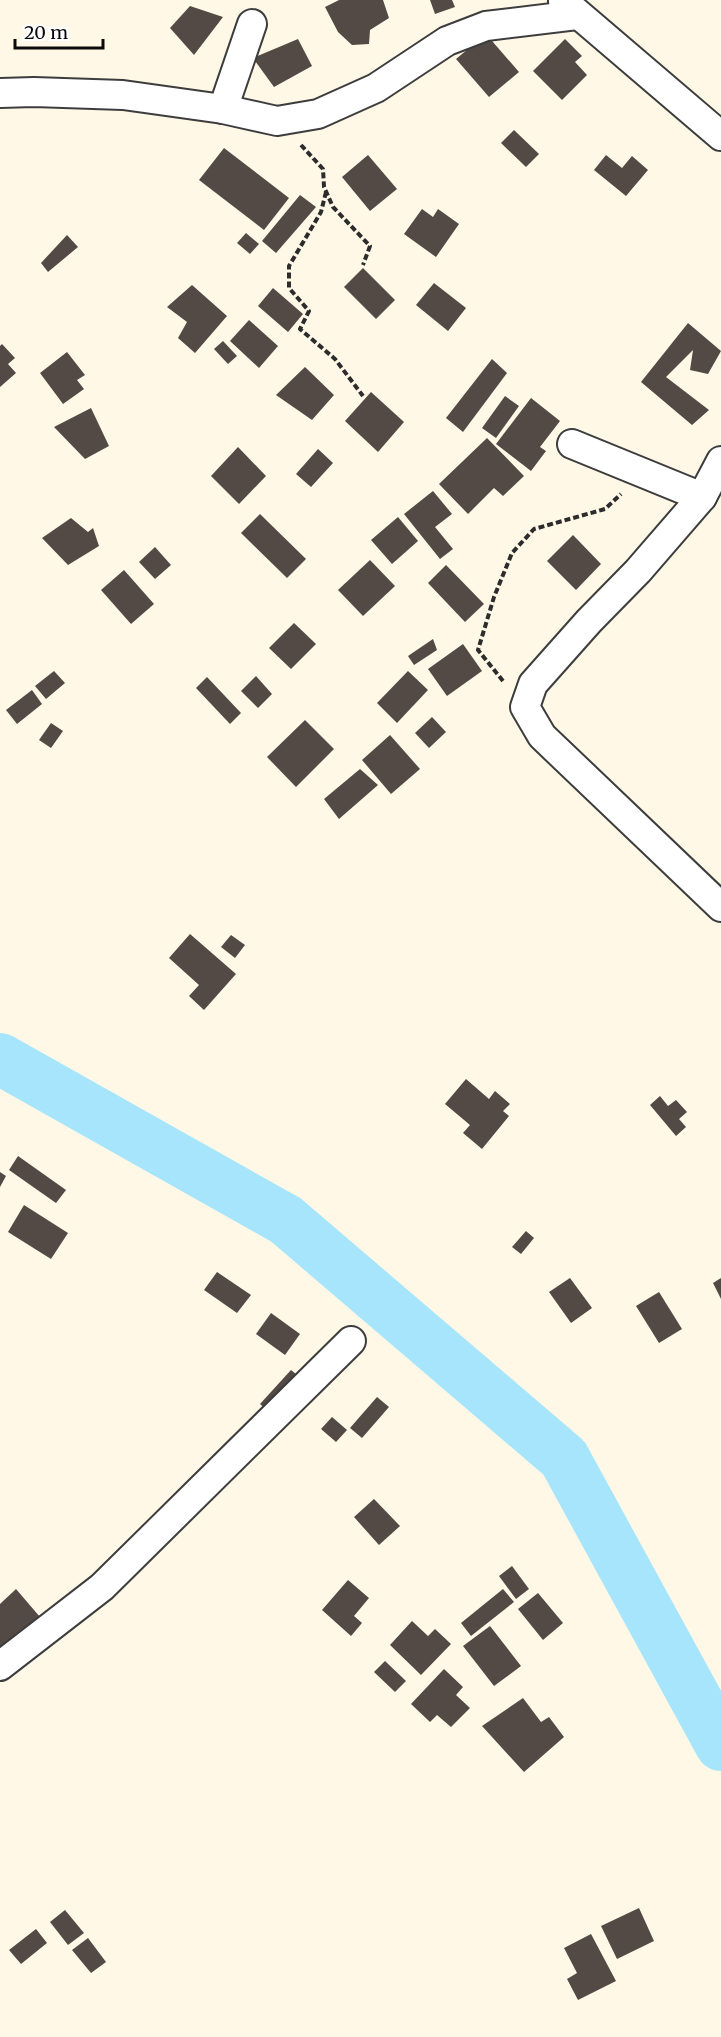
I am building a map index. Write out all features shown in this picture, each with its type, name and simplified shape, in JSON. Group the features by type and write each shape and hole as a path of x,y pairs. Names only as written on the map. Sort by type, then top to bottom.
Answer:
{"street":[{"path":"0,93 123,95 223,108 277,121 318,114 376,87 447,41 486,26 569,7 721,136"},
{"path":"223,108 252,24"},
{"path":"572,444 702,497"},
{"path":"721,461 702,497 638,571 589,621 533,684 525,707 542,736 721,907"},
{"path":"0,1666 102,1587 351,1341"}],"path":[{"path":"277,121 323,169 324,188 333,207 370,246 363,265"},
{"path":"326,192 321,212 289,266 289,288 309,311 300,329 335,359 363,396"},
{"path":"525,707 478,650 494,597 512,553 534,529 605,509 644,473"}],"building":[{"path":"339,0 383,0 389,18 370,30 369,44 352,45 338,32 325,7"},
{"path":"430,0 452,0 455,7 435,14"},
{"path":"190,6 223,17 194,55 170,28"},
{"path":"486,34 519,72 489,97 456,59"},
{"path":"298,39 312,66 274,87 253,58"},
{"path":"565,39 582,56 575,62 587,75 562,100 533,71"},
{"path":"514,130 539,154 526,167 501,143"},
{"path":"224,148 289,198 264,230 199,180"},
{"path":"368,155 397,189 370,211 342,177"},
{"path":"606,155 622,168 632,156 648,170 626,196 594,170"},
{"path":"300,195 316,207 276,253 262,241"},
{"path":"422,209 433,217 438,209 459,224 436,257 404,234"},
{"path":"246,233 259,244 250,254 237,243"},
{"path":"67,235 78,247 48,272 41,263"},
{"path":"363,268 395,300 376,319 344,287"},
{"path":"434,283 466,308 448,331 416,305"},
{"path":"192,285 227,316 195,353 178,338 187,322 167,307"},
{"path":"273,288 303,314 288,332 258,306"},
{"path":"249,320 278,346 259,368 230,341"},
{"path":"688,323 721,351 708,374 690,370 693,350 666,377 709,410 692,425 641,382"},
{"path":"223,341 237,356 228,364 214,349"},
{"path":"2,344 15,358 8,364 16,373 0,387 0,346"},
{"path":"67,352 85,375 77,380 84,389 63,404 40,373"},
{"path":"492,359 507,373 463,432 446,418"},
{"path":"305,367 334,395 312,420 276,395"},
{"path":"371,392 404,422 378,452 345,421"},
{"path":"505,396 519,406 496,438 482,428"},
{"path":"531,398 560,421 540,447 546,451 531,471 496,444"},
{"path":"91,408 109,446 85,459 54,427"},
{"path":"487,438 524,476 503,496 494,488 468,514 439,484"},
{"path":"238,447 266,476 239,504 211,476"},
{"path":"318,449 333,463 311,487 296,474"},
{"path":"433,491 452,514 435,527 453,549 440,559 404,514"},
{"path":"260,514 306,559 287,578 241,533"},
{"path":"398,517 418,541 392,564 371,540"},
{"path":"71,518 88,532 93,528 99,546 68,565 42,538"},
{"path":"573,535 601,564 576,590 547,561"},
{"path":"155,547 171,565 155,579 139,562"},
{"path":"370,560 395,586 363,616 338,590"},
{"path":"446,565 484,604 465,622 428,583"},
{"path":"124,570 154,604 131,624 101,590"},
{"path":"294,623 316,644 291,669 269,648"},
{"path":"433,639 437,650 414,665 408,656"},
{"path":"463,644 482,671 447,696 428,669"},
{"path":"54,671 65,683 46,699 35,686"},
{"path":"408,671 428,690 397,723 377,703"},
{"path":"256,676 272,694 258,708 241,691"},
{"path":"207,677 241,713 230,724 196,688"},
{"path":"32,690 42,704 17,724 6,710"},
{"path":"432,717 446,732 429,748 415,733"},
{"path":"305,720 334,749 296,787 267,757"},
{"path":"51,723 63,731 51,748 39,740"},
{"path":"390,735 420,769 391,794 362,760"},
{"path":"360,769 378,785 339,819 324,799"},
{"path":"190,934 236,974 204,1010 189,996 199,985 169,958"},
{"path":"231,935 245,945 235,958 221,947"},
{"path":"466,1079 489,1099 495,1091 510,1104 503,1111 509,1116 482,1149 463,1133 470,1125 445,1104"},
{"path":"660,1096 668,1106 676,1100 687,1112 679,1119 686,1127 676,1136 650,1105"},
{"path":"18,1156 66,1190 56,1203 9,1170"},
{"path":"0,1172 6,1176 0,1187"},
{"path":"24,1205 68,1233 51,1259 8,1232"},
{"path":"526,1231 534,1238 521,1254 512,1247"},
{"path":"217,1272 251,1295 237,1313 204,1290"},
{"path":"570,1278 592,1308 571,1323 549,1292"},
{"path":"721,1278 721,1299 713,1283"},
{"path":"659,1292 682,1329 659,1343 636,1306"},
{"path":"271,1313 300,1334 285,1355 256,1334"},
{"path":"291,1370 302,1379 271,1414 260,1404"},
{"path":"377,1397 389,1407 362,1438 350,1428"},
{"path":"332,1417 347,1430 336,1442 321,1429"},
{"path":"374,1499 400,1526 379,1545 354,1517"},
{"path":"512,1566 529,1589 516,1599 499,1576"},
{"path":"348,1580 369,1598 354,1616 362,1623 351,1636 322,1610"},
{"path":"16,1589 40,1617 0,1652 0,1604"},
{"path":"503,1589 514,1602 471,1636 461,1623"},
{"path":"538,1593 563,1623 543,1640 518,1609"},
{"path":"412,1621 428,1636 435,1629 451,1644 421,1675 390,1645"},
{"path":"490,1626 521,1666 494,1686 463,1646"},
{"path":"385,1661 406,1681 395,1692 374,1672"},
{"path":"444,1669 463,1687 456,1695 470,1708 451,1727 437,1715 430,1722 411,1704"},
{"path":"523,1698 541,1722 549,1717 564,1737 524,1772 482,1726"},
{"path":"639,1908 654,1941 617,1959 601,1926"},
{"path":"65,1910 84,1933 68,1945 50,1922"},
{"path":"36,1929 47,1943 21,1964 9,1950"},
{"path":"591,1934 616,1981 578,2000 567,1979 577,1973 564,1948"},
{"path":"88,1938 106,1962 91,1973 72,1950"}],"waterway":[{"path":"0,1059 286,1220 564,1458 721,1745"}]}
